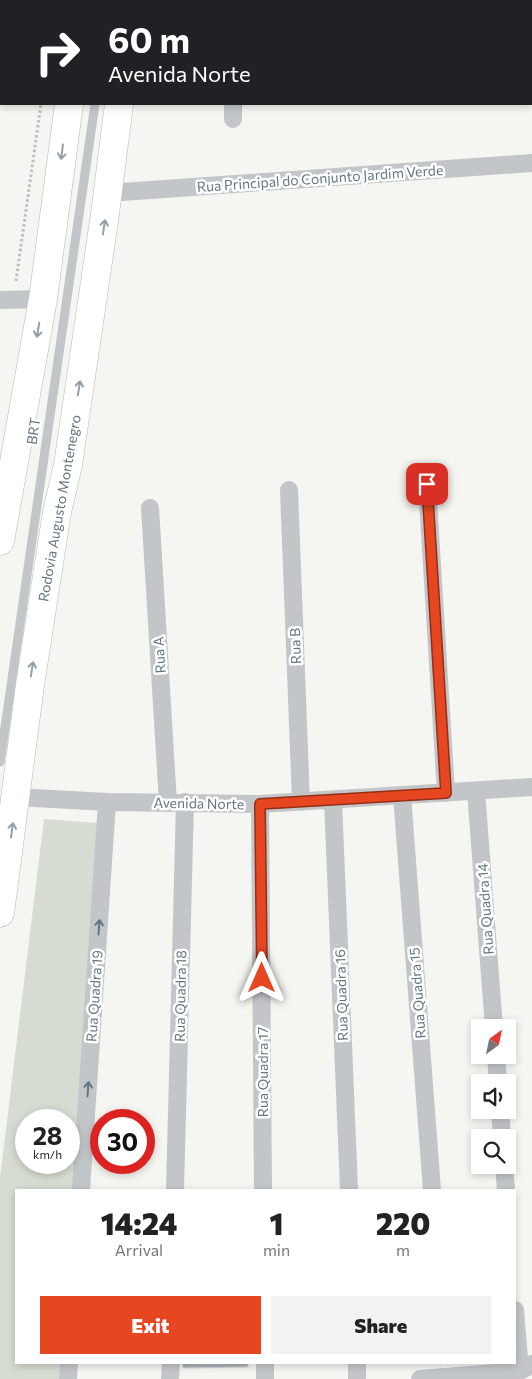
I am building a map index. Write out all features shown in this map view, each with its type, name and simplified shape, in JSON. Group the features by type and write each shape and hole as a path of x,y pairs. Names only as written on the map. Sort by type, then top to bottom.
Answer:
{"main road":[{"path":"0,541 43,299 69,105"},
{"name":"Rodovia Augusto Montenegro","path":"0,913 30,685 57,512 68,465 120,105"}],"street":[{"name":"Rua Principal do Conjunto Jardim Verde","path":"108,193 532,163"},
{"path":"7,300 43,299"},
{"path":"427,484 446,793"},
{"name":"Rua B","path":"289,490 301,802"},
{"name":"Rua A","path":"150,508 177,803"},
{"name":"Avenida Norte","path":"16,797 107,802 260,804 532,787"},
{"name":"Rua Quadra 14","path":"476,791 493,1019"},
{"name":"Rua Quadra 15","path":"402,795 432,1189"},
{"name":"Rua Quadra 16","path":"333,800 349,1189"},
{"name":"Rua Quadra 19","path":"81,1189 107,802"},
{"name":"Rua Quadra 18","path":"175,1189 177,803"},
{"name":"Rua Quadra 17","path":"260,804 263,1189"},
{"path":"505,1174 506,1189"},
{"path":"420,1379 446,1370 526,1367 516,1315"},
{"path":"68,1379 69,1364"},
{"path":"170,1364 170,1379"},
{"path":"265,1364 265,1379"},
{"path":"357,1364 358,1379"}],"lane":[{"name":"BRT","path":"0,762 95,105"}],"path":[{"path":"7,300 41,105"}],"shaded area":[{"path":"44,819 98,823 80,1110 15,1109 15,1174 76,1174 75,1189 15,1189 15,1364 64,1364 63,1379 0,1379 0,1178"}],"building":[{"path":"182,1364 248,1364 248,1367 183,1368"}],"route":[{"path":"262,978 260,804 446,793 427,484"}]}
